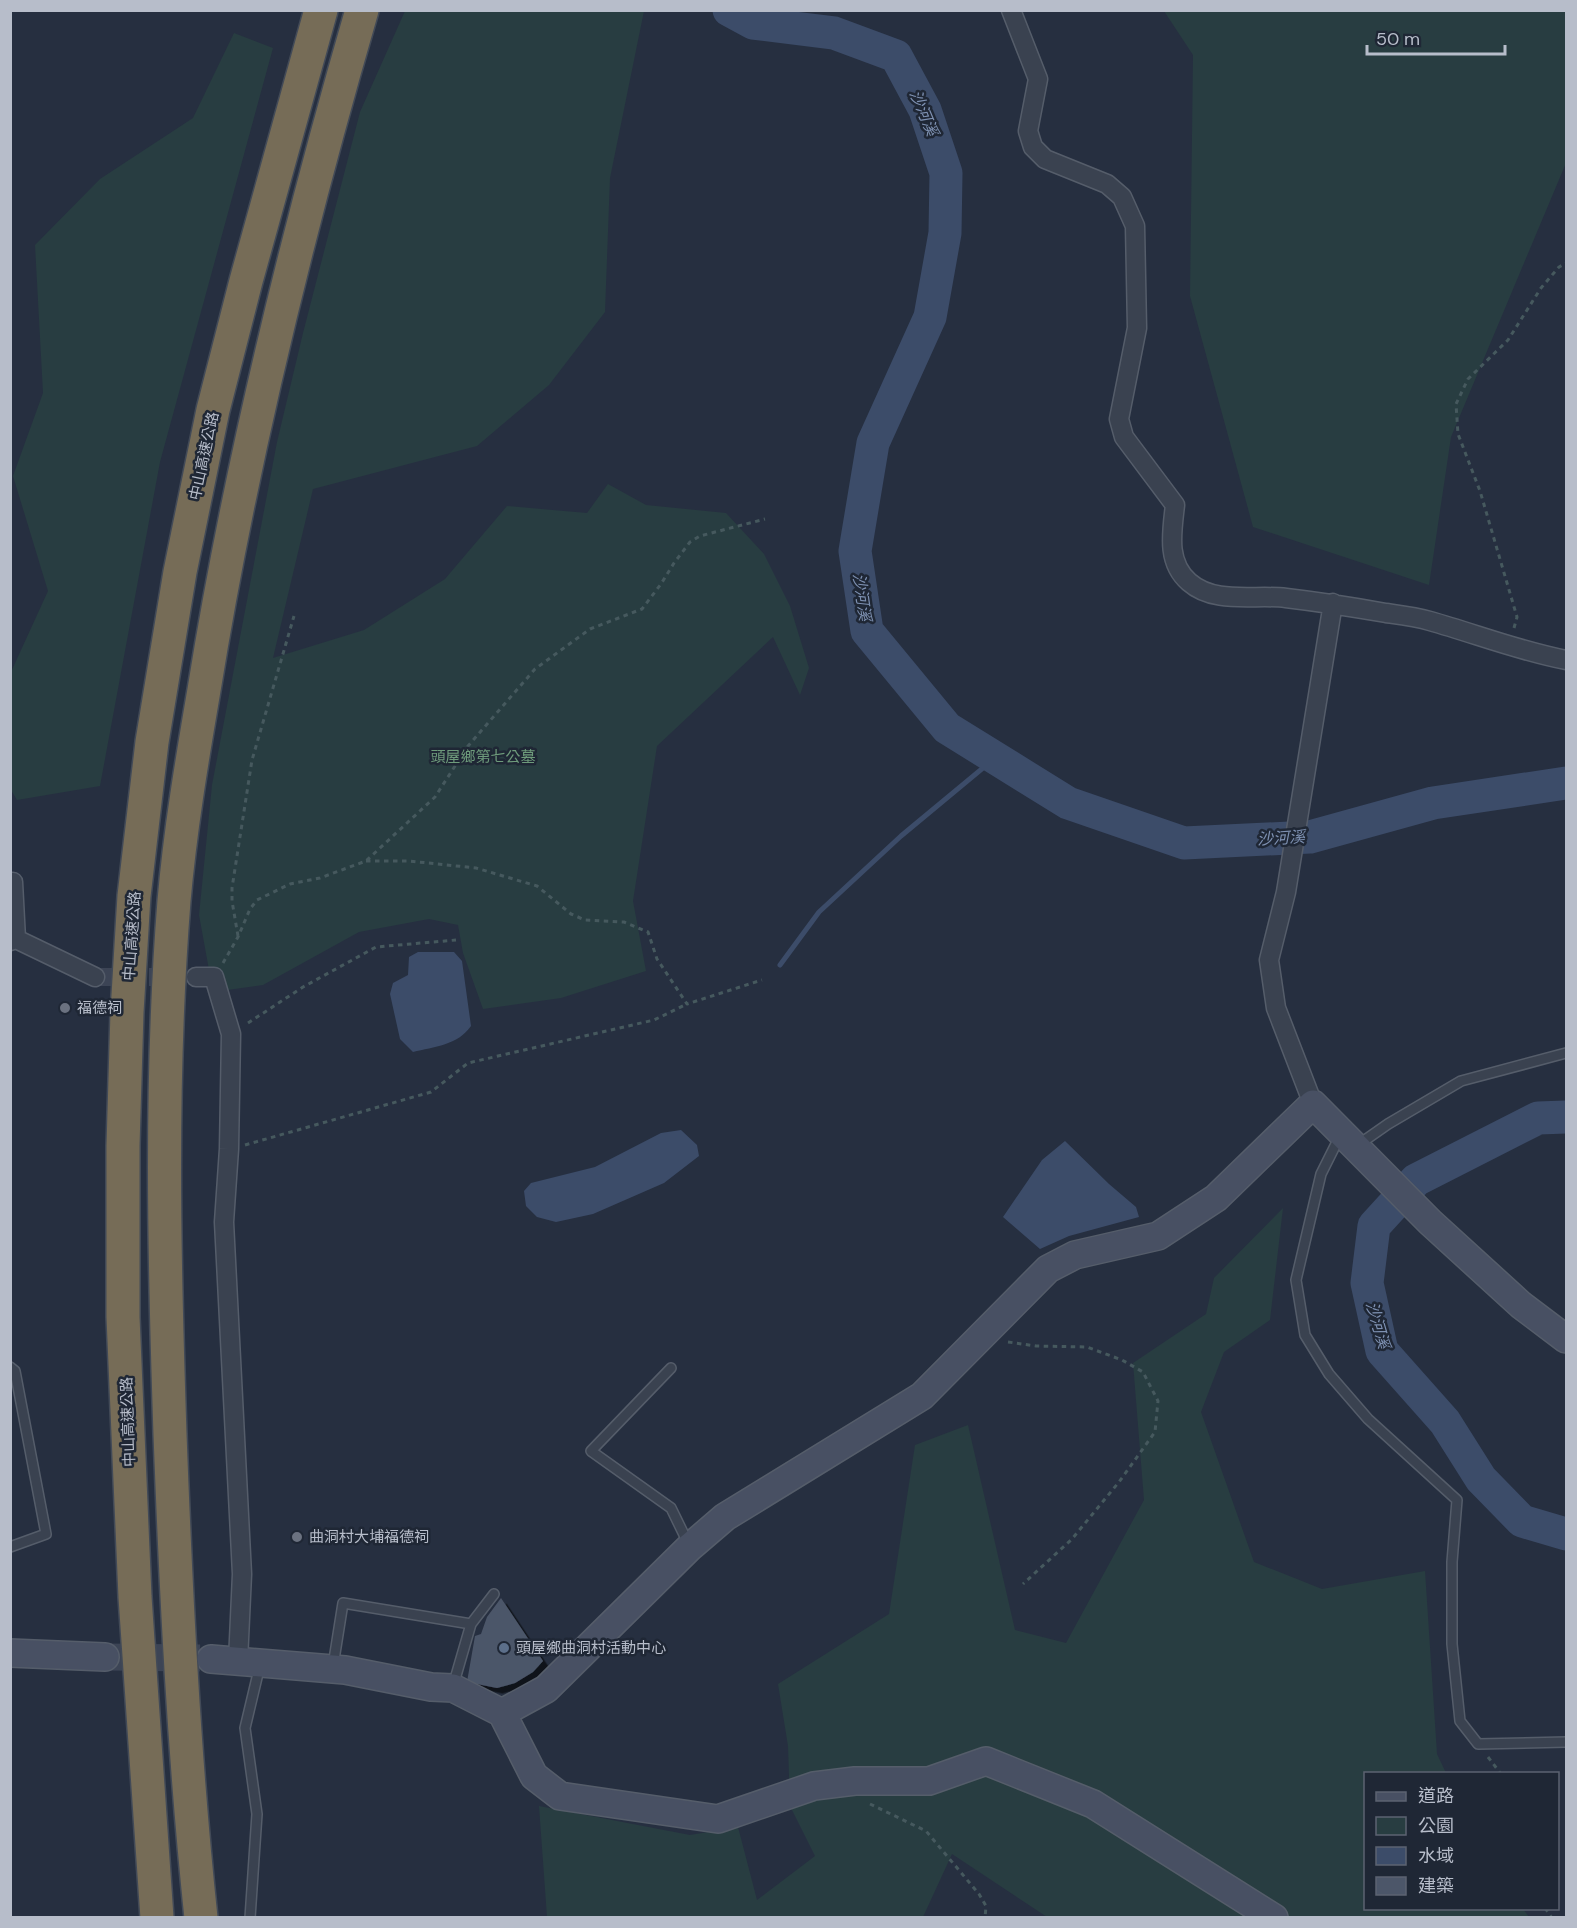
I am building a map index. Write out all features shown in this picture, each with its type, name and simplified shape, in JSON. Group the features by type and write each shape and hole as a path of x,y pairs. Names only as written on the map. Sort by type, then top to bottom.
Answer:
{"highway":[{"name":"中山高速公路","path":"157,1917 135,1597 123,1317 123,1146 127,1012 134,896 152,742 180,572 213,410 321,10"},
{"path":"201,1917 176,1597 166,1317 164,1145 168,1011 175,897 195,747 222,579 256,416 275,335 362,10"}],"street":[{"path":"1011,10 1038,79 1028,131 1033,147 1045,159 1107,184 1122,197 1136,226 1137,328 1119,419 1124,436 1175,505 1171,538 1173,554 1178,569 1188,582 1202,591 1217,596 1278,597 1333,603 1429,621 1508,647 1566,660"},
{"path":"1333,603 1286,892 1269,960 1276,1008 1313,1104 1430,1222 1521,1305 1563,1333"},
{"path":"13,882 13,940 95,977"},
{"path":"205,977 231,1034 229,1149 224,1222 242,1574 249,1662"},
{"path":"502,1713 546,1689 690,1547 725,1517 922,1396 1048,1269 1075,1255 1158,1236 1216,1198 1313,1104"},
{"path":"10,1653 105,1657"},
{"path":"211,1659 332,1669 431,1687 453,1688 502,1713 534,1776 560,1796 718,1819 814,1786 855,1781 929,1781 986,1761 1093,1804 1274,1917"}],"lane":[{"path":"1566,1053 1461,1081 1354,1144 1322,1174 1296,1280 1305,1335 1329,1374 1368,1419 1457,1500 1452,1562 1452,1644 1460,1721 1478,1744 1566,1742"},
{"path":"10,1367 15,1371 46,1534 10,1547"},
{"path":"671,1368 591,1451 671,1508 690,1547"},
{"path":"453,1688 471,1624 494,1594"},
{"path":"332,1669 343,1603 471,1624"},
{"path":"249,1662 245,1728 257,1814 250,1917"}],"path":[{"path":"1508,647 1517,617 1480,491 1458,434 1456,404 1468,379 1508,340 1541,288 1559,267 1566,263"},
{"path":"366,861 435,797 468,746 534,669 590,629 642,609 690,542 700,536 765,519"},
{"path":"238,937 232,888 252,760 294,616"},
{"path":"205,977 238,937 256,900 290,884 320,878 366,861 409,861 476,868 537,886 571,914 585,920 624,922 648,932 657,959 687,1004"},
{"path":"231,1034 303,987 376,947 456,940"},
{"path":"229,1149 431,1092 468,1063 654,1020 687,1004 762,980"},
{"path":"980,1339 1036,1346 1087,1347 1122,1360 1143,1372 1158,1401 1155,1432 1119,1482 1072,1539 1023,1584"},
{"path":"864,1801 926,1831 979,1894 986,1906 985,1917"}],"green space":[{"name":"頭屋鄉第七公墓","path":"405,11 644,11 610,178 605,312 549,385 477,446 313,489 273,658 364,630 445,579 507,506 587,513 608,484 646,505 726,513 764,554 790,606 809,668 800,695 773,637 657,746 633,901 646,971 561,998 483,1009 463,953 458,925 429,919 359,932 263,985 213,992 199,915 212,785 277,442 360,112"},
{"path":"1164,11 1566,11 1566,163 1451,437 1429,585 1253,527 1190,296 1193,55"},
{"path":"234,33 273,48 160,462 100,786 17,800 11,790 11,672 48,591 13,476 43,393 35,245 100,179 193,118"},
{"path":"1283,1208 1270,1320 1224,1352 1201,1412 1254,1562 1322,1589 1425,1571 1437,1754 1446,1772 1364,1772 1364,1910 1524,1910 1529,1917 1047,1917 952,1854 923,1917 547,1917 539,1806 690,1835 738,1827 757,1900 815,1856 790,1806 788,1746 778,1684 889,1614 915,1445 968,1425 1015,1630 1066,1643 1144,1500 1133,1363 1206,1314 1214,1278"}],"water":[{"path":"418,952 454,952 462,961 471,1026 452,1041 413,1052 400,1039 390,994 393,983 408,975 409,957"},
{"path":"681,1130 697,1145 699,1156 664,1183 593,1214 556,1222 537,1217 526,1206 524,1191 531,1183 595,1167 661,1133"},
{"path":"1065,1141 1136,1207 1139,1217 1069,1236 1040,1249 1003,1217 1042,1160"}],"building":[{"name":"頭屋鄉曲洞村活動中心","path":"501,1598 543,1661 533,1672 515,1683 497,1688 467,1682 475,1636 481,1634 487,1617"}],"waterway":[{"name":"沙河溪","path":"729,10 753,23 834,33 896,56 925,110 946,173 945,233 930,317 873,443 855,551 867,631 947,728 1068,803 1184,843 1310,837 1433,803 1566,783"},
{"path":"780,965 819,912 901,836 995,758"},
{"name":"沙河溪","path":"1566,1117 1538,1118 1416,1180 1374,1226 1367,1283 1382,1351 1445,1422 1481,1479 1522,1521 1566,1534"}],"tunnel":[{"path":"95,977 176,977"},
{"path":"105,1657 200,1658"}],"place":[{"name":"福德祠","path":"65,1008"},
{"name":"曲洞村大埔福德祠","path":"297,1537"},
{"name":"頭屋鄉曲洞村活動中心","path":"504,1648"}]}
